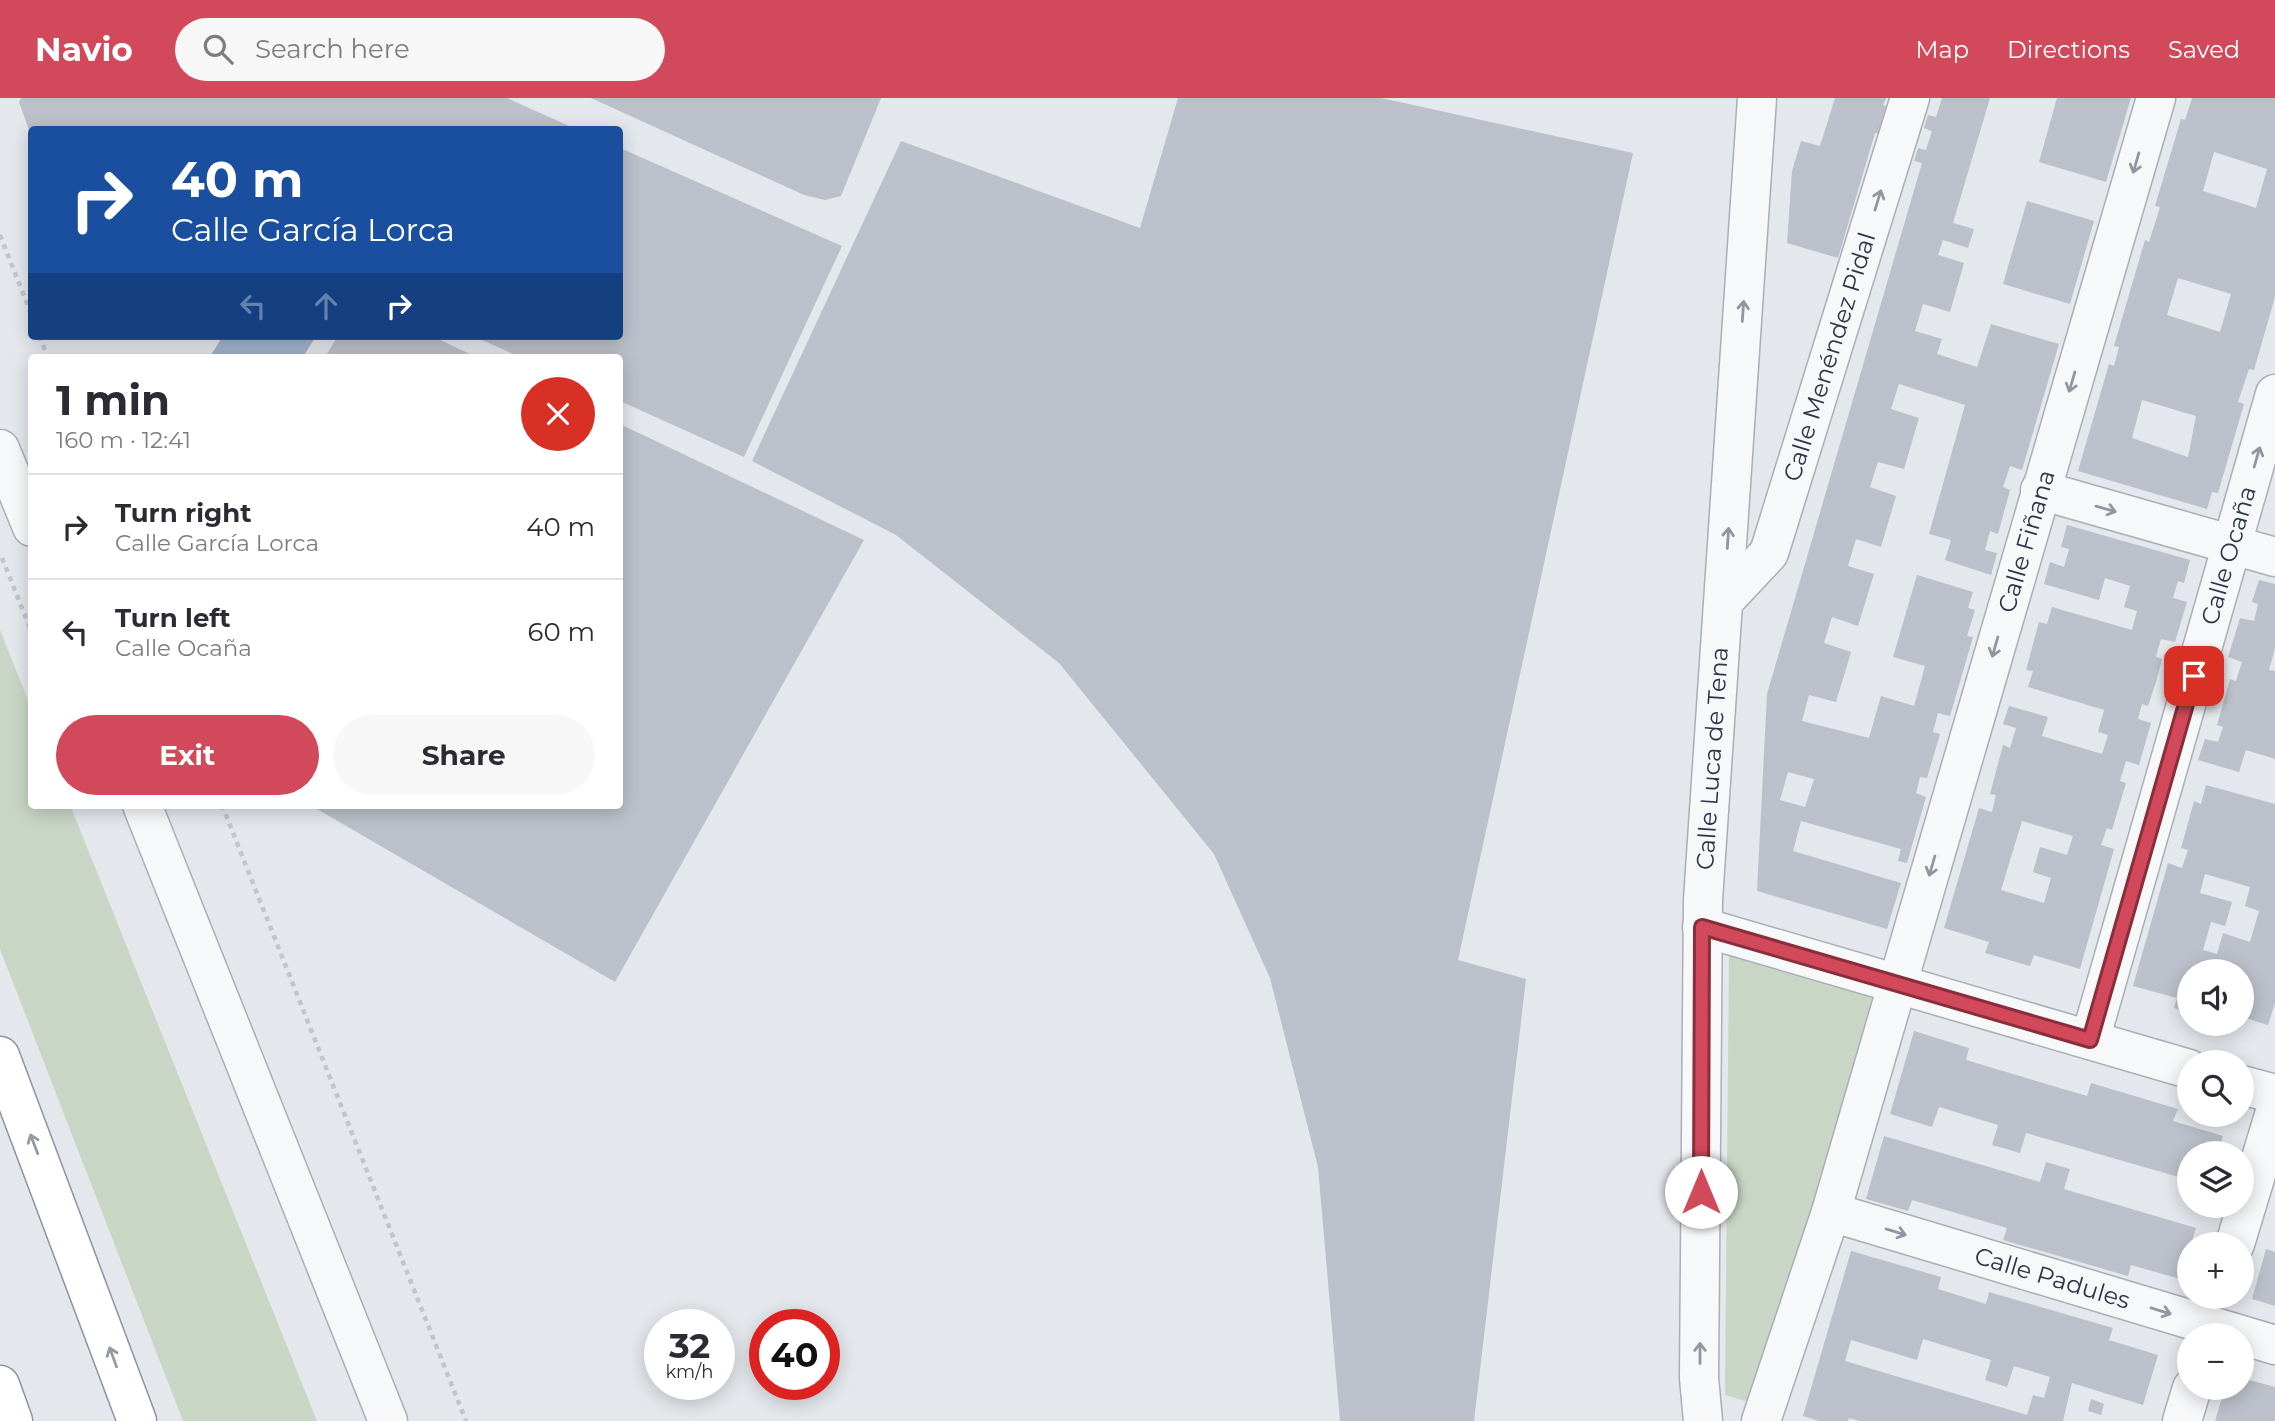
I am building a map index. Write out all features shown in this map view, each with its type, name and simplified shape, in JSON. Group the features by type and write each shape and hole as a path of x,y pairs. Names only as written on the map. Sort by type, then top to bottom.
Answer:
{"highway":[{"path":"0,1056 137,1421"},
{"path":"0,1385 13,1421"}],"street":[{"name":"Calle Luca de Tena","path":"1703,1421 1699,1378 1702,927 1757,98"},
{"name":"Calle Menéndez Pidal","path":"1724,601 1769,552 1910,98"},
{"name":"Calle Fiñana","path":"1761,1421 1831,1212 2156,98"},
{"name":"Calle Ocaña","path":"2090,1040 2275,394"},
{"path":"0,449 28,517"},
{"path":"2040,490 2275,557"},
{"path":"144,809 388,1421"},
{"path":"1702,927 2177,1065"},
{"path":"2254,1088 2275,1094"},
{"path":"2239,1232 2275,1112"},
{"name":"Calle Padules","path":"1831,1212 2213,1319 2275,1345"},
{"path":"2182,1421 2188,1400"}],"path":[{"path":"0,234 28,306"},
{"path":"0,554 28,623"},
{"path":"224,809 466,1421"}],"green space":[{"path":"0,630 28,700 28,809 72,809 317,1421 183,1421 0,949"},
{"path":"1729,955 1878,998 1752,1403 1725,1395"}],"water":[{"path":"220,340 314,340 305,354 212,354"}],"building":[{"path":"21,98 507,98 569,126 28,127 19,102"},
{"path":"591,98 881,98 841,196 825,200 804,195"},
{"path":"1178,98 1381,98 1633,153 1458,960 1526,979 1474,1421 1340,1421 1318,1167 1270,978 1214,854 1059,663 896,535 752,461 901,141 1140,228"},
{"path":"1835,98 1886,98 1883,105 1887,107 1879,134 1875,133 1838,258 1787,243 1792,171 1801,141 1820,146"},
{"path":"1942,98 1990,98 1953,223 1974,229 1968,248 1943,240 1938,255 1964,263 1950,312 1923,304 1915,331 1942,339 1937,354 1977,367 1991,324 2059,344 2022,470 2010,466 2003,487 2010,490 1998,534 1990,531 1985,550 1997,553 1991,575 1945,560 1951,540 1929,534 1965,405 1899,384 1891,409 1919,418 1904,469 1878,462 1870,487 1896,496 1881,547 1856,539 1848,566 1874,574 1858,626 1832,617 1824,643 1851,652 1836,702 1809,695 1802,721 1869,738 1881,696 1914,706 1925,666 1893,657 1917,575 1973,592 1968,608 1975,610 1967,636 1973,637 1950,716 1938,713 1933,732 1940,734 1927,778 1920,777 1916,793 1926,797 1907,863 1898,861 1901,849 1801,821 1793,851 1901,883 1887,929 1757,891 1767,694 1922,163 1914,161 1918,148 1926,150 1932,131 1924,128 1928,115 1936,117","holes":["1788,772 1814,779 1805,807 1780,800"]},
{"path":"2057,98 2131,98 2106,182 2039,162"},
{"path":"2192,98 2275,98 2275,297 2254,370 2249,369 2238,402 2244,404 2218,493 2212,492 2207,509 2078,471 2109,364 2114,366 2119,347 2114,346 2145,240 2149,242 2160,207 2155,206 2181,119 2185,120","holes":["2214,152 2267,169 2256,208 2203,191","2178,278 2231,294 2220,332 2167,315","2142,400 2196,416 2188,457 2132,438"]},
{"path":"623,149 842,246 744,457 623,402 623,354 513,354 482,340 623,340"},
{"path":"2027,201 2094,221 2070,304 2003,284"},
{"path":"336,340 440,340 470,354 327,354"},
{"path":"623,425 864,540 615,982 317,809 623,809"},
{"path":"2067,525 2190,560 2184,583 2178,581 2173,598 2187,602 2175,642 2161,639 2156,657 2162,659 2156,682 2148,706 2142,704 2138,719 2151,723 2139,765 2126,761 2120,781 2126,783 2112,830 2107,828 2101,845 2114,849 2080,969 2034,955 2030,966 1985,953 1989,942 1944,928 1979,808 1992,812 1996,795 1990,794 2003,745 2010,748 2016,728 2003,724 2009,706 2048,717 2042,736 2102,754 2108,735 2098,732 2104,710 2028,687 2033,671 2026,670 2039,622 2047,624 2052,607 2132,630 2137,611 2124,607 2130,586 2105,578 2099,600 2044,584 2050,562 2064,567 2069,549 2061,547","holes":["2022,821 2073,836 2067,855 2040,847 2033,872 2051,878 2044,903 2001,890"]},
{"path":"2259,580 2275,584 2275,648 2269,670 2275,671 2275,759 2246,750 2239,772 2198,760 2205,739 2218,742 2223,727 2217,725 2230,679 2236,681 2242,662 2228,657 2240,618 2254,621 2258,604 2252,602"},
{"path":"2206,785 2275,804 2275,1003 2268,1025 2254,1021 2254,959 2177,959 2177,998 2133,986 2168,863 2182,868 2188,850 2181,848 2194,801 2201,804","holes":["2205,874 2250,887 2245,906 2259,911 2250,942 2223,933 2217,954 2203,950 2211,922 2225,926 2232,902 2200,893"]},
{"path":"1914,1031 1969,1048 1966,1060 2087,1096 2091,1083 2177,1109 2173,1121 2177,1122 2177,1127 2193,1127 2223,1136 2222,1141 2177,1141 2177,1177 2026,1133 2020,1153 1992,1145 1998,1125 1939,1107 1932,1127 1890,1114"},
{"path":"1884,1136 2040,1182 2046,1162 2070,1169 2064,1189 2196,1228 2195,1232 2177,1232 2177,1278 2131,1265 2128,1276 2003,1240 2007,1228 1912,1200 1908,1211 1866,1199"},
{"path":"2266,1249 2275,1252 2275,1306 2254,1300"},
{"path":"1851,1251 1941,1277 1938,1289 1986,1304 1989,1292 2113,1328 2109,1340 2158,1355 2143,1405 2072,1383 2063,1421 1860,1421 1849,1418 1848,1421 1819,1421 1803,1416","holes":["1923,1339 1991,1360 1985,1380 2007,1387 2014,1366 2050,1377 2044,1398 2033,1395 2027,1415 1845,1361 1851,1340 1917,1360"]},
{"path":"2254,1381 2275,1387 2275,1421 2215,1421 2221,1400 2254,1400"},
{"path":"2091,1399 2104,1404 2101,1415 2088,1411"}],"route":[{"path":"1701,1192 1702,927 2090,1040 2194,676"}]}
